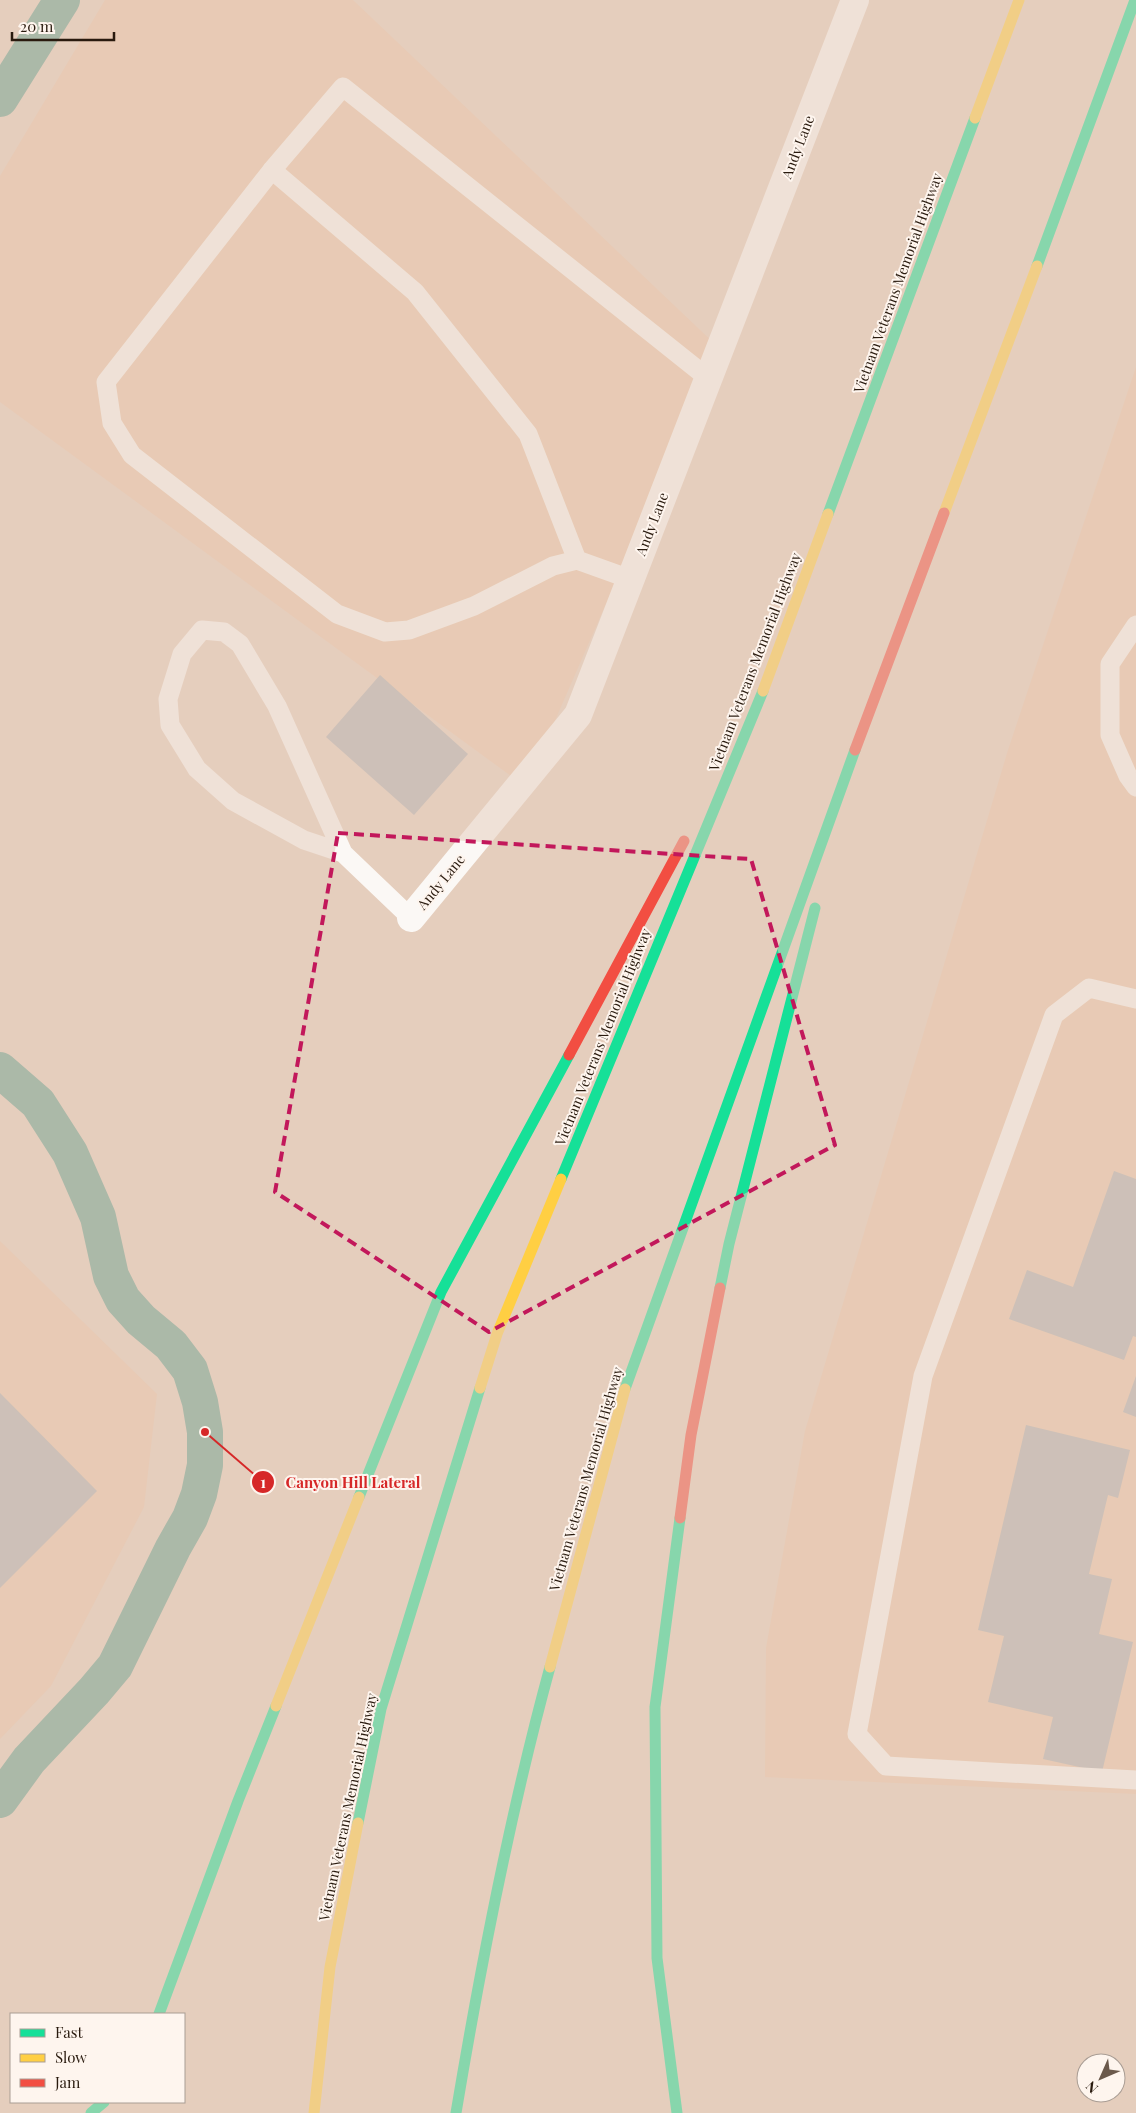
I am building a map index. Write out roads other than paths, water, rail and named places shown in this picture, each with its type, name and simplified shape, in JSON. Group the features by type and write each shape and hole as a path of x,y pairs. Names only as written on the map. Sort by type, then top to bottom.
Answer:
{"highway":[{"name":"Vietnam Veterans Memorial Highway","path":"314,2113 330,1967 381,1709 497,1334 756,706 1019,0"},
{"name":"Vietnam Veterans Memorial Highway","path":"456,2113 478,1979 537,1714 621,1400 858,742 1135,0"},
{"path":"705,802 756,706"},
{"path":"825,868 858,742"},
{"path":"159,2013 238,1801 442,1292 691,828"},
{"path":"677,2113 657,1958 655,1707 691,1435 723,1272 818,896"},
{"path":"92,2113 103,2103"}],"street":[{"name":"Andy Lane","path":"411,918 578,715 855,0"}],"lane":[{"path":"630,579 577,560 553,566 474,606 409,630 385,632 337,614 132,455 112,423 106,382 272,170 344,87 708,378"},
{"path":"272,170 415,292 528,434 577,560"},
{"path":"1136,625 1110,664 1110,735 1128,776 1136,787"},
{"path":"202,630 224,632 240,644 277,706 342,853 304,840 233,801 197,769 170,725 168,699 182,654 202,630"},
{"name":"Andy Lane","path":"342,853 411,918"},
{"path":"1136,999 1089,988 1054,1015 923,1376 858,1734 886,1766 1136,1780"}],"waterway":[{"path":"0,99 62,0"},
{"path":"0,1070 38,1103 70,1153 98,1217 111,1276 123,1300 141,1320 171,1345 190,1370 200,1402 205,1432 205,1465 199,1494 190,1518 173,1548 115,1666 29,1760 0,1800"}],"place":[{"name":"Canyon Hill Lateral","path":"205,1432"}]}
